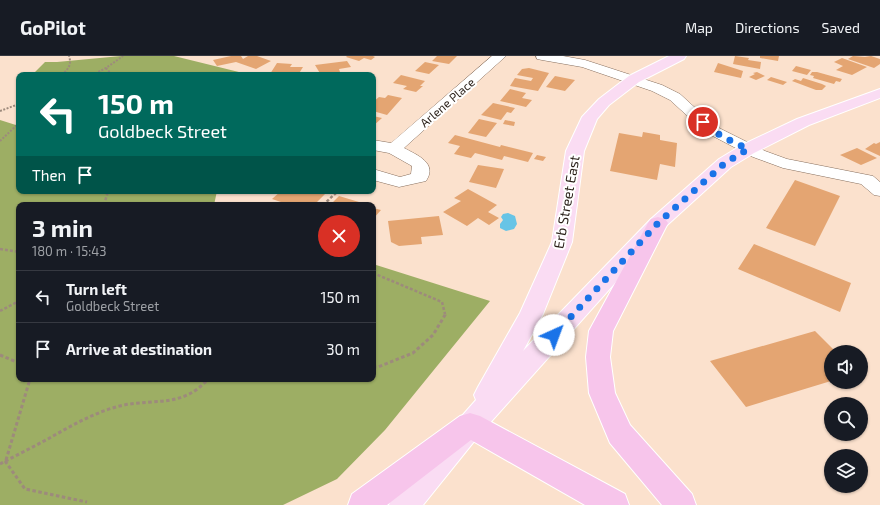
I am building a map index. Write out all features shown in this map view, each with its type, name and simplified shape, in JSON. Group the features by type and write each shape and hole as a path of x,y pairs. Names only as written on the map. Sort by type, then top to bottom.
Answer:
{"highway":[{"path":"658,223 601,331 598,357 602,393 620,434 681,505"},
{"path":"363,505 470,425 614,505"}],"main road":[{"name":"Erb Street East","path":"470,425 531,314 562,242 575,151 590,117 604,102 634,79 679,56"},
{"path":"404,505 470,425 658,223 725,163 748,149 803,122 880,93"}],"street":[{"name":"Arlene Place","path":"394,149 500,56"},
{"path":"542,56 585,64 634,79 657,88 675,96 710,129 748,149 783,163 874,185"},
{"path":"376,146 394,149 420,164 420,177 399,182 376,175"}],"path":[{"path":"65,72 72,62 69,56"},
{"path":"98,72 123,56"},
{"path":"106,68 109,72"},
{"path":"0,111 16,105"},
{"path":"0,141 16,126"},
{"path":"326,202 335,194"},
{"path":"0,249 16,252"},
{"path":"376,274 442,302 445,315 433,335 413,353 376,367"},
{"path":"0,312 16,303"},
{"path":"0,355 16,362"},
{"path":"6,461 29,382"},
{"path":"0,464 81,420 123,405 164,402 183,397 202,388 206,382"},
{"path":"6,461 25,489 87,502"}],"green space":[{"path":"121,56 174,56 239,72 35,72 45,62"},
{"path":"0,120 16,125 16,194 216,194 215,202 16,202 16,382 376,382 376,265 490,301 385,430 337,479 283,505 0,505"}],"water":[{"path":"508,213 515,216 517,224 514,229 506,231 500,228 500,224 503,220 501,217 503,214"}],"building":[{"path":"231,56 241,56 243,59 248,56 257,56 271,61 256,69 236,62 217,66 213,60"},
{"path":"437,56 457,56 449,64 432,61"},
{"path":"735,56 761,62 760,69 733,64"},
{"path":"760,56 779,56 778,61 760,58"},
{"path":"853,56 871,56 880,59 880,64 874,68 848,59"},
{"path":"346,57 375,57 371,60 364,58 359,61"},
{"path":"842,58 867,67 852,75 836,70 843,66 834,62"},
{"path":"347,61 351,67 339,69 340,72 319,72 315,65"},
{"path":"425,62 439,65 429,74 415,71"},
{"path":"277,63 292,64 290,67 303,67 300,72 271,72"},
{"path":"718,63 743,71 741,78 714,72"},
{"path":"796,66 811,70 807,75 792,71"},
{"path":"529,68 549,73 538,91 510,86 515,78 531,81 533,78 517,75 522,69"},
{"path":"757,72 765,76 756,80 749,77 755,74 753,73"},
{"path":"812,72 842,79 840,82 836,81 834,84 813,78 814,76 810,75"},
{"path":"401,75 425,81 420,86 423,86 416,92 403,89 407,86 393,83"},
{"path":"555,76 575,80 565,91 546,87"},
{"path":"771,77 787,82 783,85 767,80"},
{"path":"803,78 826,86 822,90 816,90 792,81 795,79 801,81"},
{"path":"510,89 526,93 522,98 532,100 526,107 500,101"},
{"path":"388,95 402,98 387,115 376,112 376,100 379,97 385,98"},
{"path":"493,103 515,108 511,113 507,112 501,120 481,115"},
{"path":"376,117 382,118 376,123"},
{"path":"479,119 497,123 486,137 468,133"},
{"path":"505,120 515,122 514,126 503,124"},
{"path":"643,132 660,135 660,140 677,143 675,167 660,164 657,180 610,171 619,133 642,137"},
{"path":"455,135 500,147 501,145 533,153 528,162 504,156 502,160 475,153 471,158 454,154 460,146 448,143"},
{"path":"880,142 880,156 865,149 874,143 876,144"},
{"path":"857,148 877,158 861,165 840,155"},
{"path":"537,155 546,157 543,161 534,159"},
{"path":"478,165 504,169 496,188 469,182"},
{"path":"795,180 840,196 815,246 766,228"},
{"path":"468,189 497,205 488,212 499,218 489,225 478,218 467,226 443,212 461,201 454,198"},
{"path":"278,194 325,194 317,202 281,202 272,199"},
{"path":"339,196 359,202 333,202"},
{"path":"376,209 381,210 376,216"},
{"path":"439,216 443,235 421,237 422,244 399,246 391,242 388,221"},
{"path":"754,244 851,283 840,312 738,269"},
{"path":"815,331 829,345 824,345 824,383 746,407 710,361"}],"route":[{"path":"554,335 658,223 725,163 748,149 710,129 703,122"}]}
